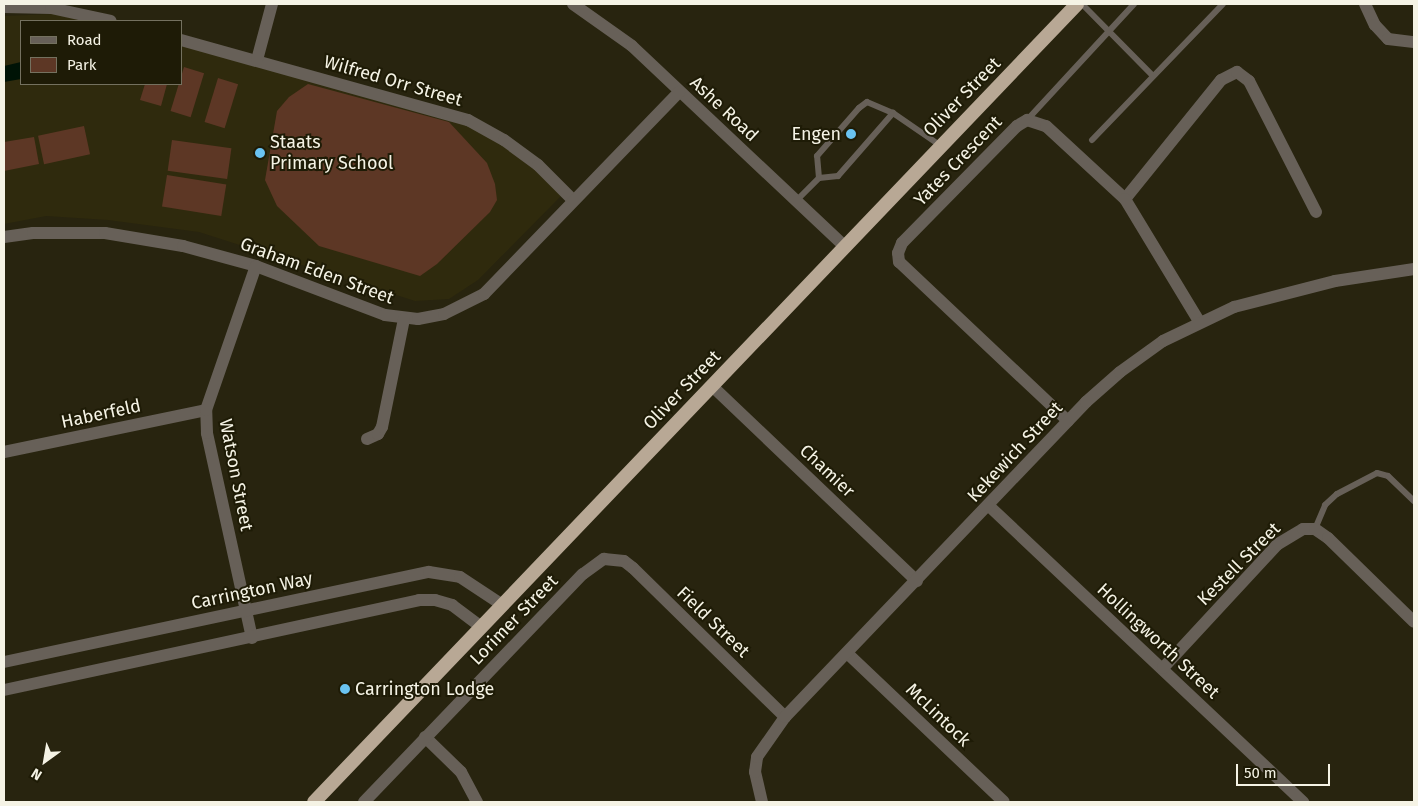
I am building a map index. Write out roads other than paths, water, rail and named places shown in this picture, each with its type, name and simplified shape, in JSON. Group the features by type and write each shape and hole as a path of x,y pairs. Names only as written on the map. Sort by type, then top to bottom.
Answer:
{"highway":[{"name":"Oliver Street","path":"314,802 501,604 1077,4"}],"street":[{"path":"257,60 272,4"},
{"name":"Ashe Road","path":"573,4 632,46 845,247"},
{"path":"1365,4 1375,25 1388,39 1414,42"},
{"path":"4,6 51,8 106,20"},
{"name":"Wilfred Orr Street","path":"182,40 468,120 504,140 538,165 573,200"},
{"path":"1126,199 1221,80 1237,72 1249,80 1316,212"},
{"name":"Graham Eden Street","path":"4,237 33,233 105,233 183,246 256,266 385,316 404,319 444,314 484,294 679,92"},
{"name":"Yates Crescent","path":"1068,421 899,262 898,252 902,243 1017,126 1027,120 1046,126 1126,199 1199,321"},
{"name":"Watson Street","path":"252,638 207,433 206,410 256,266"},
{"name":"Kekewich Street","path":"762,802 755,772 757,758 785,717 989,506 1068,421 1140,357 1199,321 1285,292 1414,269"},
{"path":"367,439 378,434 382,427 404,319"},
{"name":"Chamier","path":"712,386 917,581"},
{"name":"Haberfeld","path":"4,452 206,410"},
{"name":"Hollingworth Street","path":"989,506 1303,802"},
{"name":"Kestell Street","path":"1163,668 1283,540 1303,529 1316,529"},
{"path":"1316,529 1414,622"},
{"name":"Field Street","path":"613,558 633,568 785,717"},
{"name":"Lorimer Street","path":"364,802 583,574 604,559 613,558"},
{"name":"Carrington Way","path":"4,662 440,571 460,576 501,604"},
{"path":"4,690 252,638 418,600 435,600 452,605 481,627"},
{"name":"McLintock","path":"847,653 1004,802"},
{"path":"425,737 461,772 477,802"}],"lane":[{"path":"1082,4 1153,76"},
{"path":"1027,120 1134,4"},
{"path":"1092,140 1223,4"},
{"path":"819,178 817,156 862,104 867,102 893,113 941,146"},
{"path":"796,201 819,178 838,176 893,113"},
{"path":"1316,529 1325,505 1337,494 1378,473 1388,476 1414,501"}],"place":[{"name":"Engen","path":"851,134"},
{"name":"Staats Primary School","path":"260,153"},
{"name":"Carrington Lodge","path":"345,689"}]}
